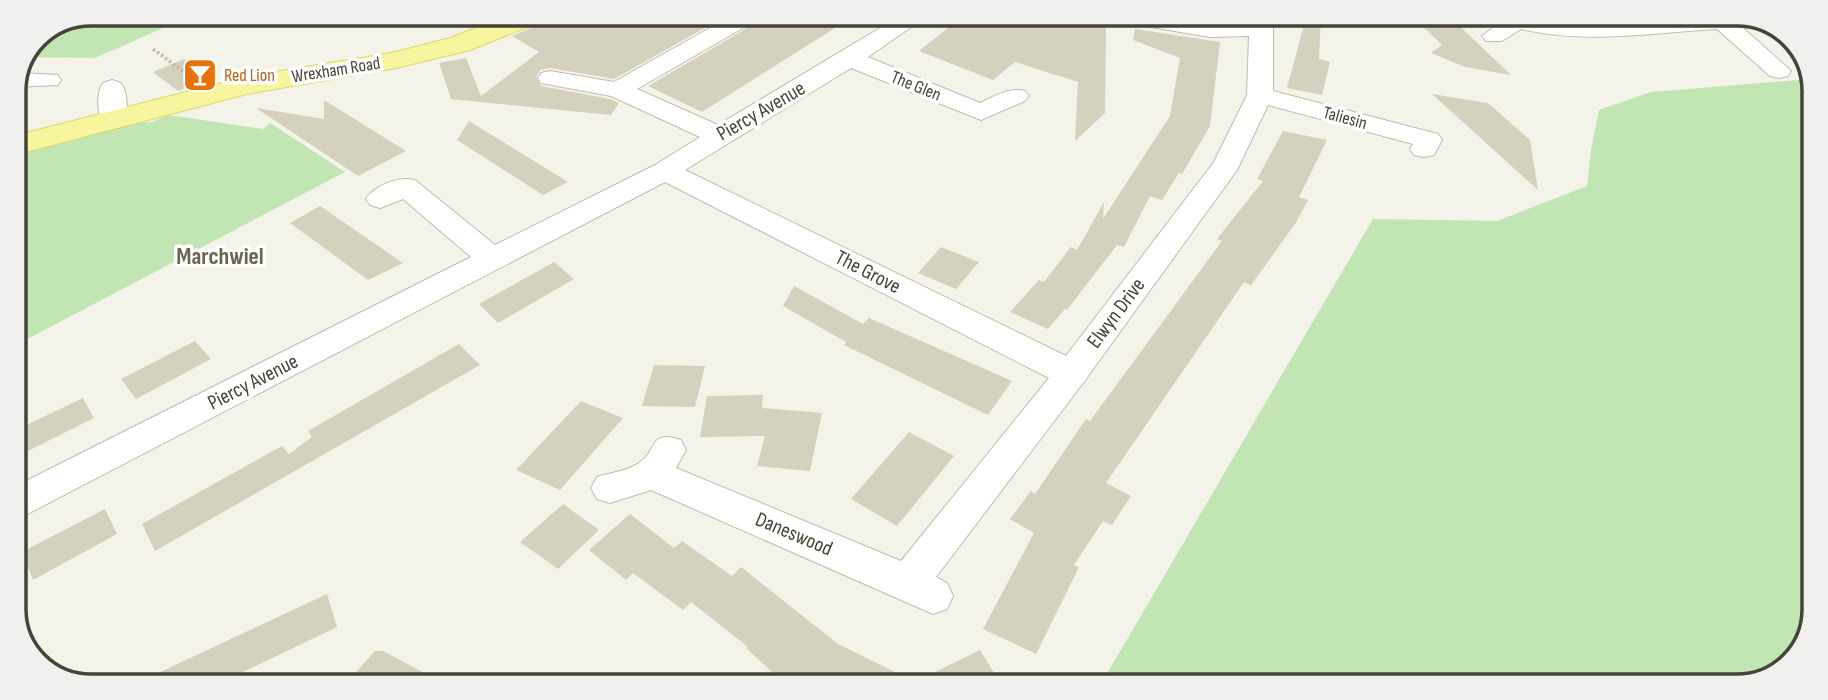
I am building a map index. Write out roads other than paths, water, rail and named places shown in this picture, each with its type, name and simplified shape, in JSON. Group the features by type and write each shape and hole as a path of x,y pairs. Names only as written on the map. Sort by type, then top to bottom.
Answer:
{"main road":[{"name":"Wrexham Road","path":"26,143 245,86 396,60 460,44 506,26"}],"street":[{"path":"618,90 730,26"},
{"name":"Piercy Avenue","path":"26,499 665,171 718,135 851,59 901,26"},
{"path":"1186,26 1210,30 1238,26"},
{"name":"Elwyn Drive","path":"920,589 1071,373 1227,164 1260,95 1259,26"},
{"path":"1494,36 1506,26"},
{"path":"1535,26 1590,32 1648,26"},
{"path":"1727,26 1779,71"},
{"name":"The Glen","path":"851,59 974,119 1016,96"},
{"path":"550,78 618,90 718,135"},
{"path":"27,80 49,80"},
{"path":"112,88 113,120"},
{"name":"Taliesin","path":"1260,95 1427,140"},
{"name":"The Grove","path":"665,171 1071,373"},
{"path":"380,199 405,186 492,259"},
{"name":"Daneswood","path":"610,488 661,462 920,589"}],"place":[{"name":"Red Lion","path":"200,75"}],"district":[{"name":"Marchwiel","path":"220,256"}]}
